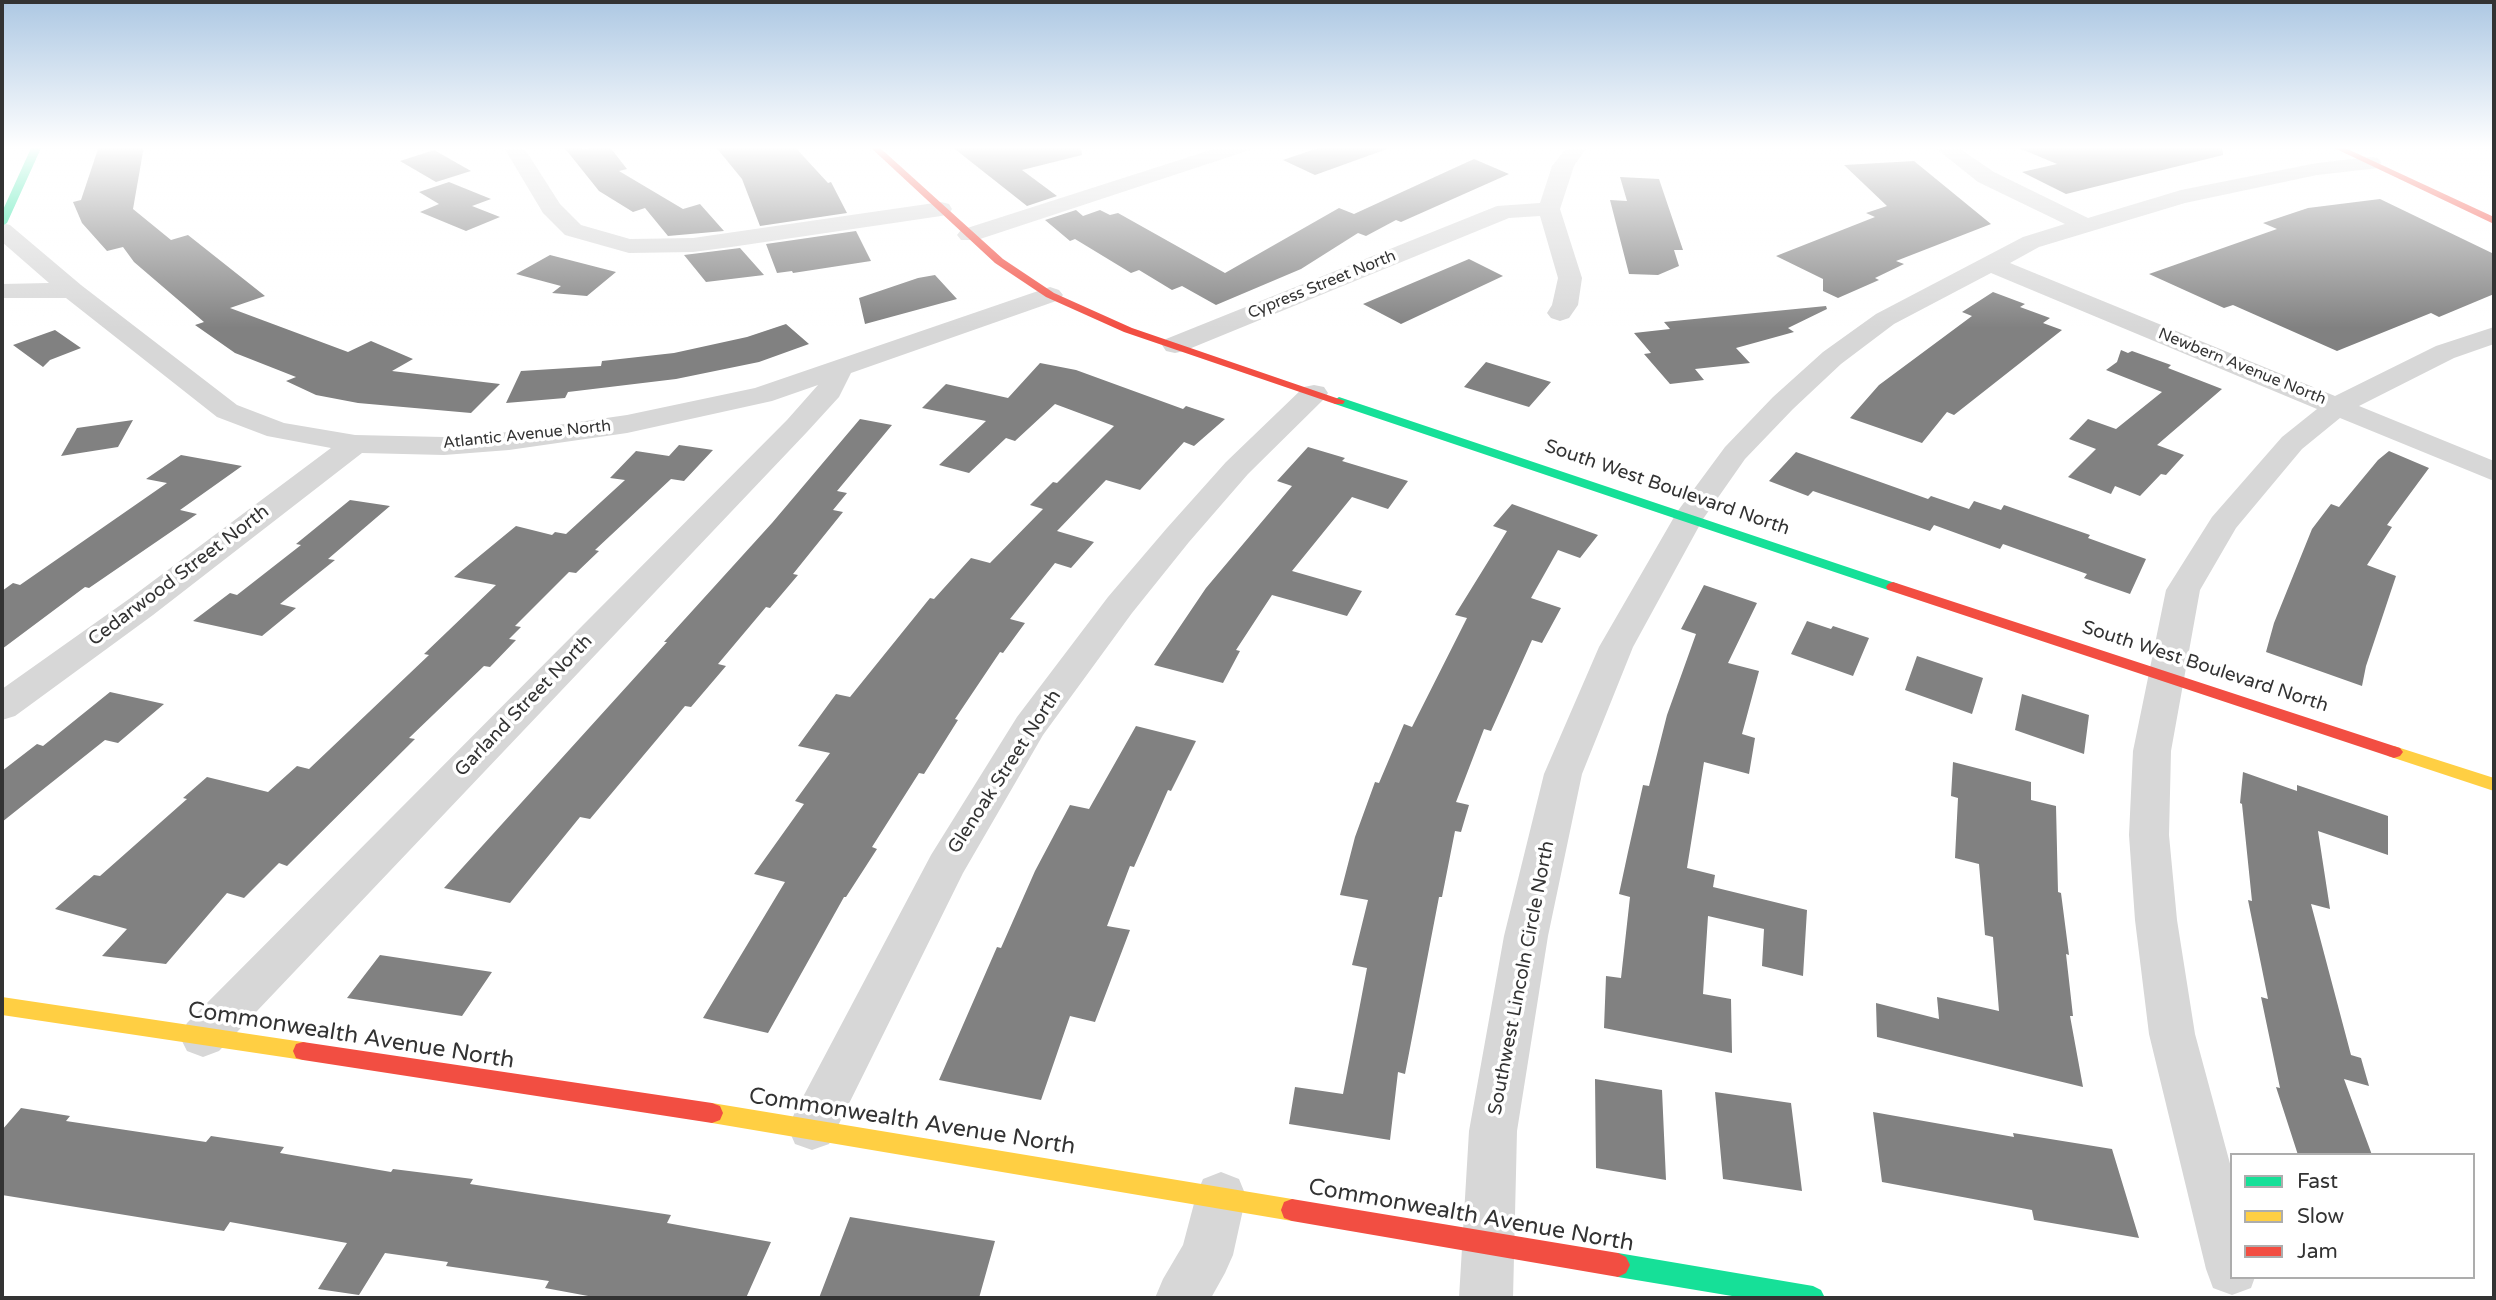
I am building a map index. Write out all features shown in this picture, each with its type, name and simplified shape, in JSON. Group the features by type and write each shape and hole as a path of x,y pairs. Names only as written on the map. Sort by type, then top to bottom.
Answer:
{"street":[{"path":"2,223 9,207"},
{"path":"550,207 573,230 629,246 718,242 941,209"},
{"name":"South West Boulevard North","path":"938,207 999,261 1050,295 1098,318 1688,519 2494,785"},
{"path":"969,235 1056,207"},
{"path":"2047,207 2083,224"},
{"name":"Southwest Lincoln Circle North","path":"1486,1298 1493,1131 1525,936 1563,774 1616,647 1688,519 1735,453 1783,403 1832,358 1885,320 1989,262 2031,242 2083,224 2151,207"},
{"path":"2462,207 2494,222"},
{"path":"1549,209 1570,278 1565,304 1560,313"},
{"name":"Cypress Street North","path":"1175,345 1505,211 1549,209"},
{"name":"Atlantic Avenue North","path":"2,230 72,290 227,411 277,430 355,444 444,446 573,434 762,395 1050,295"},
{"name":"Newbern Avenue North","path":"1989,262 2494,472"},
{"path":"2,291 72,290"},
{"path":"2230,1261 2172,1034 2156,920 2149,835 2151,751 2183,590 2223,524 2292,443 2337,407 2445,352 2494,335"},
{"name":"Garland Street North","path":"202,1037 797,426 829,391 839,370"},
{"name":"Glenoak Street North","path":"812,1128 946,866 1030,726 1120,605 1178,535 1237,468 1314,393"},
{"name":"Cedarwood Street North","path":"2,707 141,607 355,444"},
{"name":"Commonwealth Avenue North","path":"2,1006 812,1128 1813,1298"},
{"path":"1182,1298 1207,1255 1221,1196"},
{"path":"2235,1279 2240,1298"}],"building":[{"path":"75,207 133,207 171,240 188,235 265,296 230,308 348,352 371,341 413,359 392,371 500,384 471,413 358,403 316,395 286,381 296,377 235,353 195,325 204,322 134,262 123,247 107,251 82,223"},
{"path":"433,207 474,207 500,217 466,231 420,212"},
{"path":"624,207 679,207 683,209 702,207 724,231 668,236 645,208 633,212"},
{"path":"753,207 844,207 847,213 760,226"},
{"path":"1370,207 1436,207 1401,222 1396,220 1366,236 1358,233 1301,269 1216,305 1182,286 1172,290 1139,270 1131,273 1075,239 1070,241 1045,220 1076,210 1083,216 1100,210 1110,215 1118,213 1225,273 1339,208 1354,214"},
{"path":"1612,207 1668,207 1683,250 1674,250 1679,266 1658,275 1629,274"},
{"path":"1885,207 1970,207 1991,224 1896,261 1904,264 1875,278 1879,280 1838,298 1823,291 1823,279 1776,256 1875,217 1866,213"},
{"path":"2396,207 2494,254 2494,294 2439,317 2431,313 2337,351 2233,305 2224,308 2149,274 2277,229 2263,223 2308,208"},
{"path":"856,231 871,261 777,273 766,244"},
{"path":"740,248 764,275 706,282 684,255"},
{"path":"550,255 616,272 587,296 552,293 561,286 516,274"},
{"path":"1469,259 1503,276 1401,324 1363,304"},
{"path":"935,275 957,299 865,324 859,298"},
{"path":"1993,292 2025,304 2020,307 2050,318 2043,323 2062,330 1954,415 1947,412 1922,443 1850,418 1879,385 1972,316 1962,312"},
{"path":"1826,306 1827,309 1788,328 1794,332 1736,348 1750,363 1695,369 1704,380 1670,384 1644,354 1651,353 1634,333 1670,329 1664,322"},
{"path":"786,324 809,344 759,362 676,379 568,392 565,398 506,403 521,371 601,366 602,361 674,353 747,337"},
{"path":"55,330 81,348 50,360 43,367 13,345"},
{"path":"2121,350 2128,353 2132,351 2171,365 2168,368 2222,389 2157,445 2184,455 2166,475 2161,474 2140,496 2115,486 2111,494 2068,477 2096,449 2069,439 2088,419 2116,429 2162,392 2106,370 2117,362"},
{"path":"1486,362 1551,382 1529,407 1464,387"},
{"path":"1040,363 1076,370 1183,409 1186,406 1225,419 1194,446 1184,442 1140,490 1106,480 1057,531 1094,542 1071,568 1055,563 1010,619 1025,623 1003,653 1000,652 955,719 958,720 924,774 919,773 872,847 877,849 844,897 768,1033 703,1018 785,882 754,874 804,804 795,801 830,753 798,746 836,694 850,697 930,598 934,599 971,558 990,563 1043,509 1030,505 1053,482 1057,483 1114,426 1055,404 1015,441 1006,438 969,473 939,465 986,421 922,408 946,384 1008,398"},
{"path":"860,419 892,425 837,491 847,493 833,510 843,512 793,574 798,575 770,608 766,607 718,664 726,666 691,707 685,706 590,819 580,817 510,903 444,888 667,642 664,642 772,523"},
{"path":"133,420 118,447 61,456 77,428"},
{"path":"679,445 713,450 684,481 671,479 595,550 599,551 576,573 569,572 515,626 521,627 509,639 516,640 490,667 484,666 409,738 415,739 287,866 279,863 244,898 227,893 166,964 102,956 127,929 55,909 94,875 100,876 187,799 183,798 207,777 268,792 297,766 309,769 429,655 424,654 496,585 454,577 516,526 552,535 555,532 566,534 625,480 610,478 636,451 669,456"},
{"path":"1308,447 1345,458 1342,461 1408,481 1388,509 1352,497 1292,571 1362,591 1347,616 1272,595 1236,650 1240,651 1223,683 1154,665 1206,588 1292,486 1277,481"},
{"path":"2389,451 2429,468 2387,525 2392,527 2367,565 2396,576 2362,686 2266,652 2274,623 2312,529 2331,504 2339,507 2378,460"},
{"path":"1796,452 1928,499 1931,496 1969,509 1974,501 2001,510 2004,505 2090,535 2088,538 2146,559 2130,594 2084,578 2087,574 2003,544 2000,549 1934,525 1930,531 1813,491 1808,496 1769,481"},
{"path":"181,455 242,466 180,510 197,514 89,588 85,587 2,649 2,591 13,583 20,585 167,483 146,479"},
{"path":"350,500 390,506 328,559 335,560 280,604 296,608 262,636 193,621 230,593 237,595 301,545 296,544"},
{"path":"1512,504 1598,535 1580,558 1558,550 1531,598 1561,608 1542,643 1532,640 1491,731 1484,729 1456,802 1469,805 1461,832 1455,831 1442,897 1439,897 1405,1074 1398,1072 1390,1140 1289,1124 1295,1087 1343,1094 1367,968 1352,965 1368,900 1340,895 1355,837 1375,782 1379,783 1404,724 1412,727 1467,618 1455,615 1507,531 1493,526"},
{"path":"1704,585 1757,603 1728,663 1759,671 1742,734 1755,738 1749,774 1704,762 1687,868 1715,875 1713,887 1807,910 1803,976 1762,966 1764,929 1708,916 1703,994 1731,999 1732,1053 1604,1028 1606,976 1621,978 1630,897 1619,894 1643,785 1649,786 1667,715 1696,634 1681,629"},
{"path":"1807,621 1869,638 1853,676 1791,654"},
{"path":"1917,656 1983,678 1972,714 1905,690"},
{"path":"110,692 164,704 118,743 105,740 2,822 2,771 37,744 43,746"},
{"path":"2022,694 2089,715 2084,754 2015,730"},
{"path":"1136,726 1196,741 1171,791 1168,790 1134,867 1130,866 1107,926 1130,930 1095,1022 1070,1016 1041,1100 939,1080 997,947 1001,948 1035,871 1070,805 1089,809"},
{"path":"1953,762 2031,782 2031,800 2056,806 2058,892 2061,893 2069,955 2066,954 2073,1016 2070,1016 2083,1087 1877,1037 1876,1003 1939,1019 1937,997 1999,1011 1993,937 1985,935 1979,864 1955,858 1958,798 1951,796"},
{"path":"2243,772 2297,791 2297,785 2388,816 2388,855 2318,831 2330,909 2311,904 2351,1055 2361,1058 2369,1086 2344,1079 2371,1153 2297,1153 2276,1087 2280,1088 2261,997 2268,999 2248,900 2252,901 2240,803"},
{"path":"380,955 492,972 462,1016 347,998"},
{"path":"1595,1079 1662,1090 1666,1180 1596,1168"},
{"path":"1715,1092 1791,1103 1802,1191 1723,1179"},
{"path":"21,1108 70,1116 66,1121 206,1142 211,1136 284,1147 280,1153 391,1172 393,1169 473,1179 470,1184 671,1215 667,1223 771,1242 746,1298 599,1298 545,1288 549,1281 446,1266 448,1262 385,1253 359,1295 318,1289 347,1243 230,1222 224,1231 2,1195 2,1130"},
{"path":"1873,1112 2014,1137 2013,1133 2112,1149 2139,1238 2034,1220 2032,1210 1882,1182"},
{"path":"850,1217 995,1241 979,1298 819,1298"}],"traffic: fast":[{"path":"2,223 9,207"},
{"path":"1339,401 1893,587"},
{"path":"1618,1265 1813,1298"}],"traffic: slow":[{"path":"2394,752 2494,785"},
{"path":"2,1006 303,1051"},
{"path":"712,1113 1292,1210"}],"traffic: jam":[{"path":"939,207 999,261 1050,295 1128,330 1339,401"},
{"path":"2463,207 2494,221"},
{"path":"1893,587 2394,752"},
{"path":"303,1051 712,1113"},
{"path":"1292,1210 1618,1265"}]}
